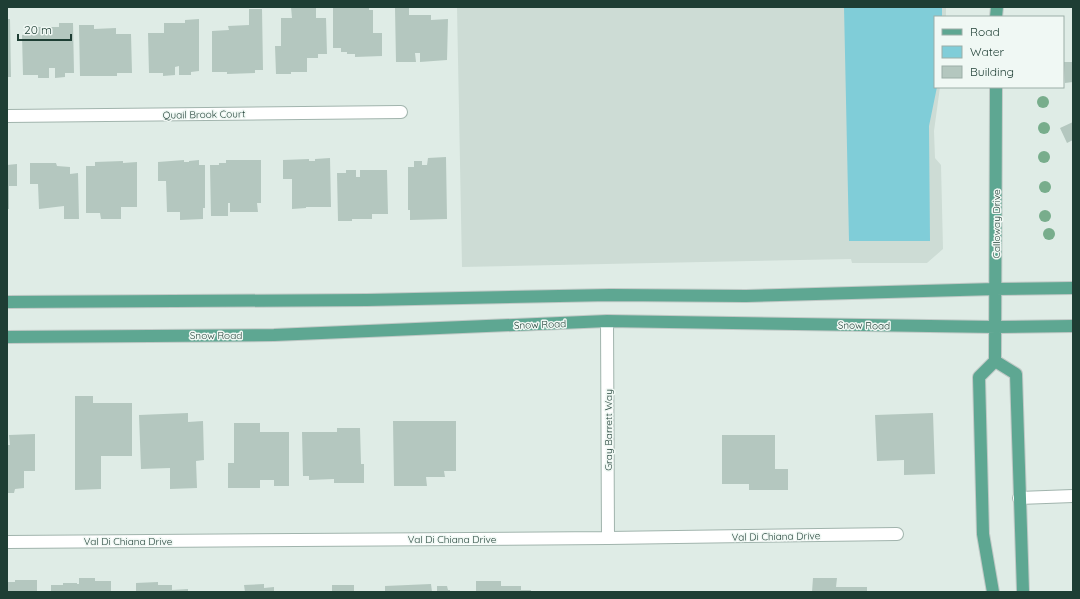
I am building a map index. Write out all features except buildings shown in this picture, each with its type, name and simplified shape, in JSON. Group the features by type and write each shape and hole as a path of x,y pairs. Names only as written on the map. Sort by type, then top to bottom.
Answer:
{"main road":[{"name":"Calloway Drive","path":"995,361 996,88"},
{"path":"7,302 359,300 610,295 746,296 1073,288"},
{"name":"Snow Road","path":"7,336 274,335 607,321 996,327 1073,326"},
{"path":"993,592 983,534 979,377 995,361 1016,374 1023,592"}],"street":[{"name":"Quail Brook Court","path":"7,116 401,112"},
{"name":"Gray Barrett Way","path":"607,321 608,538"},
{"path":"1019,498 1073,496"},
{"name":"Val Di Chiana Drive","path":"7,542 608,538 897,534"}],"shaded area":[{"path":"457,7 946,7 946,16 934,16 934,88 940,88 934,131 935,158 941,165 943,249 927,263 852,263 851,259 462,267"}],"water":[{"path":"844,7 942,8 942,16 934,16 934,88 937,88 929,126 930,241 849,241"}]}
